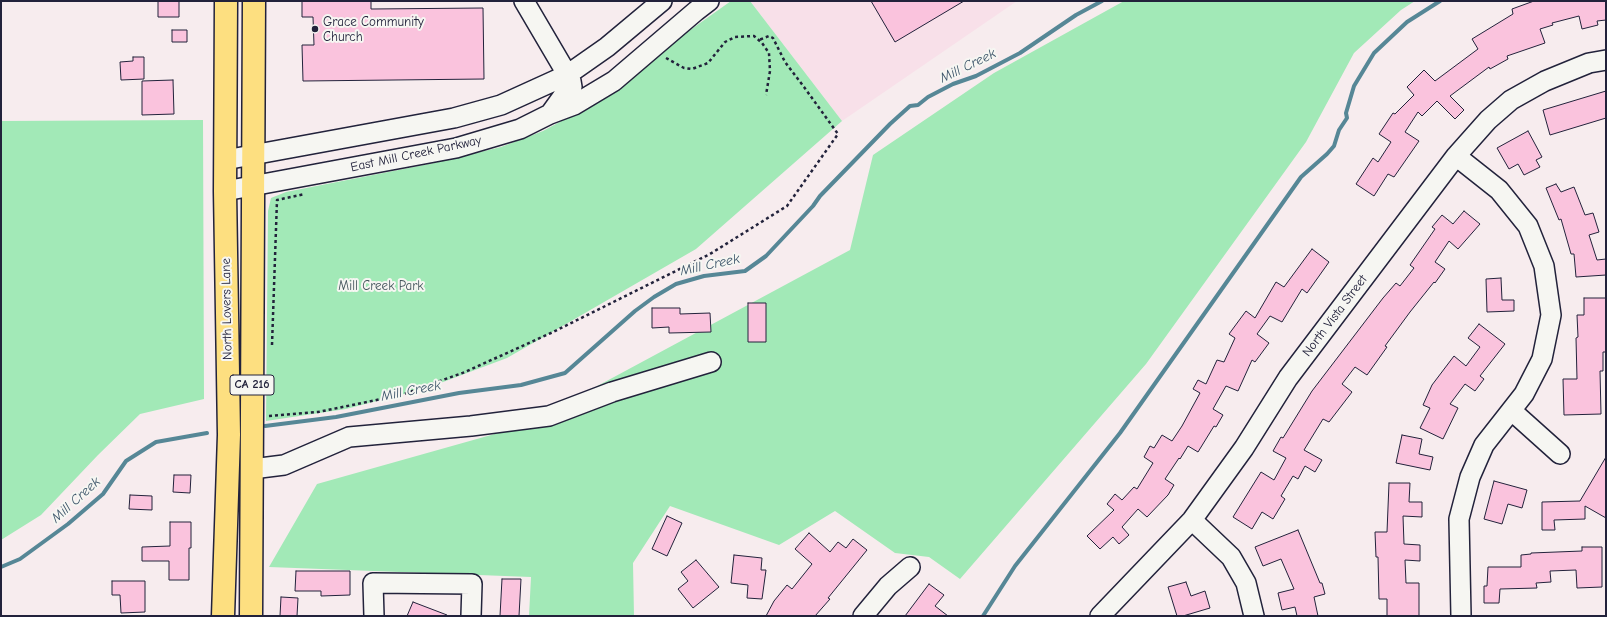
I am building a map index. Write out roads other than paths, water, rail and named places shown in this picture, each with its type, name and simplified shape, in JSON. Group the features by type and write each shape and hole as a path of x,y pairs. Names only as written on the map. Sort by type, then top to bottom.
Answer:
{"main road":[{"name":"North Lovers Lane","path":"223,616 229,435 225,191 226,1"},
{"name":"North Lovers Lane","path":"251,616 254,1"}],"street":[{"name":"East Mill Creek Parkway","path":"225,160 454,118 501,105 567,75 607,47 662,1"},
{"path":"526,2 571,81 572,87 563,96 550,114"},
{"name":"East Mill Creek Parkway","path":"225,191 456,148 520,129 550,114 574,105 614,81 708,2"},
{"name":"North Vista Street","path":"1100,616 1192,520 1244,448 1288,378 1456,156 1488,120 1511,100 1545,81 1589,62 1606,60"},
{"path":"1456,156 1498,190 1528,226 1544,266 1551,315 1542,359 1524,394 1484,445 1470,477 1459,519 1461,616"},
{"path":"252,469 284,464 350,437 472,426 549,416 612,392 711,362"},
{"path":"1512,411 1560,454"},
{"path":"1192,520 1231,557 1246,583 1254,616"},
{"path":"863,616 888,586 910,567"},
{"path":"374,616 373,583 472,584 471,616"}],"waterway":[{"name":"Mill Creek","path":"265,426 336,417 459,393 521,385 565,373 635,311 654,297 676,284 704,276 745,271 766,256 813,206 820,196 890,124 910,106 918,105 928,97 953,84 976,76 1020,53 1076,15 1102,1"},
{"path":"983,616 1015,566 1120,433 1301,177 1334,146 1339,130 1347,118 1346,113 1354,86 1374,53 1407,22 1440,1"},
{"name":"Mill Creek","path":"1,567 20,559 68,524 103,494 126,461 156,442 207,433"}],"place":[{"name":"Grace Community Church","path":"315,29"}],"park label":[{"name":"Mill Creek Park","path":"381,286"}]}
